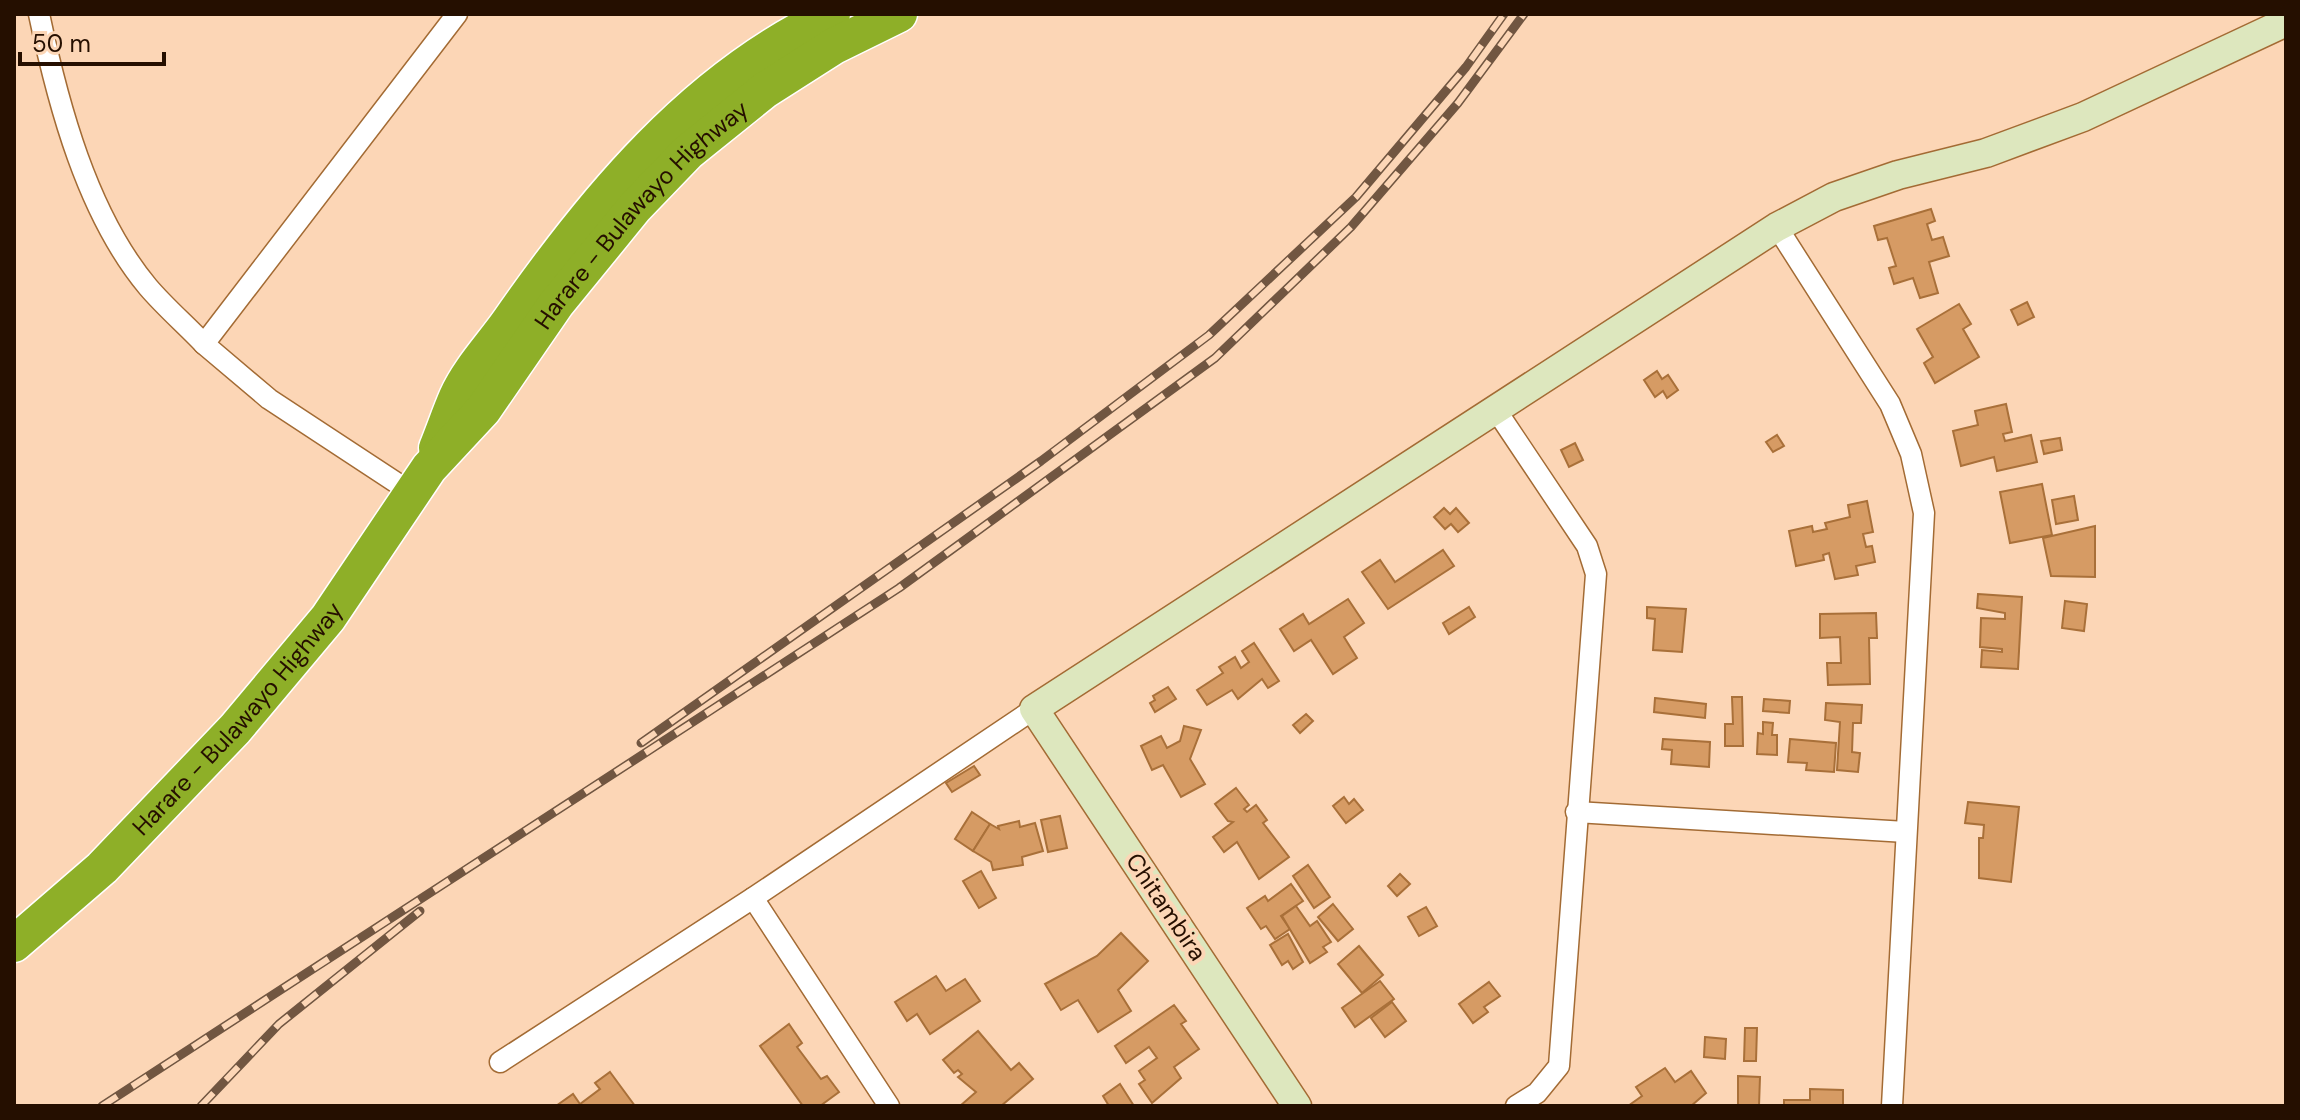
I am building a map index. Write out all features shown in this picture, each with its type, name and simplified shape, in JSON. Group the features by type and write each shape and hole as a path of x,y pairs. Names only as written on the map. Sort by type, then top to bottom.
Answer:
{"highway":[{"name":"Harare - Bulawayo Highway","path":"420,480 458,394 534,285 614,185 667,130 748,62 832,14"},
{"name":"Harare - Bulawayo Highway","path":"14,944 102,868 235,729 328,618 420,480 483,410 556,304 635,207 688,152 765,90 834,46 899,14"}],"street":[{"path":"39,14 72,147 104,217 147,286 204,344 269,399 420,480"},
{"path":"204,344 457,14"},
{"path":"500,1062 753,898 1034,709 1777,227 1834,197 1898,175 1986,153 2083,117 2286,22"},
{"path":"1777,227 1890,404 1911,454 1924,513 1892,1106"},
{"path":"1496,410 1587,546 1596,574 1559,1066 1544,1087 1516,1106"},
{"name":"Chitambira","path":"1034,709 1297,1106"},
{"path":"1576,812 1906,832"},
{"path":"753,898 889,1106"}],"building":[{"path":"1931,209 1935,221 1927,224 1932,240 1943,237 1949,256 1929,262 1938,293 1920,298 1913,278 1894,284 1889,268 1896,266 1887,238 1878,240 1874,226"},
{"path":"2027,302 2034,317 2018,325 2011,310"},
{"path":"1959,304 1971,324 1963,329 1979,357 1935,383 1924,363 1933,357 1917,329"},
{"path":"1657,371 1662,379 1668,375 1678,390 1667,398 1663,391 1655,397 1644,380"},
{"path":"2006,404 2012,432 2003,434 2005,441 2031,435 2037,462 1997,471 1994,457 1961,466 1953,431 1978,425 1975,411"},
{"path":"1777,435 1784,446 1773,452 1766,442"},
{"path":"2060,438 2062,450 2044,454 2041,441"},
{"path":"1575,443 1583,460 1569,467 1561,450"},
{"path":"2042,484 2052,535 2010,543 2000,492"},
{"path":"2074,496 2078,520 2056,524 2052,500"},
{"path":"1867,501 1873,532 1863,534 1866,547 1872,546 1875,562 1856,566 1858,575 1835,579 1829,553 1823,555 1824,560 1796,566 1789,531 1812,526 1813,532 1827,529 1825,523 1850,517 1848,505"},
{"path":"1444,508 1450,514 1456,508 1469,523 1458,532 1451,524 1445,529 1434,517"},
{"path":"2095,526 2095,577 2051,576 2043,538"},
{"path":"1443,550 1454,566 1388,609 1362,572 1380,560 1395,582"},
{"path":"1978,594 2022,597 2018,669 1981,667 1982,650 2002,652 2002,649 1980,647 1981,618 2005,619 2005,613 1977,608"},
{"path":"1348,599 1364,623 1344,637 1357,658 1333,674 1311,640 1294,651 1280,629 1303,614 1309,624"},
{"path":"2065,601 2087,604 2084,631 2062,628"},
{"path":"1469,607 1475,617 1449,634 1443,623"},
{"path":"1647,607 1686,609 1682,652 1653,650 1655,619 1647,618"},
{"path":"1876,613 1877,638 1869,638 1870,684 1828,685 1827,663 1841,663 1840,637 1820,638 1820,614"},
{"path":"1254,643 1279,681 1268,688 1262,679 1238,699 1232,690 1207,705 1197,690 1223,673 1219,667 1235,657 1241,668 1249,662 1242,651"},
{"path":"1168,687 1176,699 1155,712 1150,703 1155,700 1153,696"},
{"path":"1732,697 1742,697 1743,746 1725,746 1725,724 1733,724"},
{"path":"1655,698 1706,704 1705,718 1654,712"},
{"path":"1764,699 1790,701 1789,713 1763,711"},
{"path":"1826,703 1862,705 1861,723 1853,723 1852,752 1860,753 1858,772 1837,770 1840,722 1825,720"},
{"path":"1306,714 1313,721 1300,733 1293,725"},
{"path":"1763,722 1773,723 1772,735 1777,735 1777,755 1757,754 1758,733 1763,734"},
{"path":"1184,726 1201,730 1190,759 1205,784 1181,797 1163,765 1152,770 1141,746 1161,736 1167,748 1180,741"},
{"path":"1663,739 1710,742 1709,767 1671,764 1672,750 1662,749"},
{"path":"1790,739 1836,743 1834,772 1806,770 1807,763 1788,762"},
{"path":"974,766 980,775 952,792 946,783"},
{"path":"1236,788 1249,805 1244,809 1247,812 1256,805 1267,820 1263,823 1289,857 1259,879 1237,842 1224,852 1213,837 1233,822 1228,821 1215,804"},
{"path":"1344,797 1349,804 1354,799 1363,810 1346,823 1333,806"},
{"path":"1968,802 2019,807 2011,882 1979,878 1979,838 1983,838 1984,825 1965,823"},
{"path":"972,812 990,824 973,851 955,839"},
{"path":"1060,816 1067,848 1048,852 1041,820"},
{"path":"1019,821 1020,827 1035,823 1043,851 1022,857 1023,865 993,870 991,862 973,851 990,824 999,829 998,826"},
{"path":"1308,865 1330,897 1314,908 1293,876"},
{"path":"981,871 996,898 979,908 963,881"},
{"path":"1400,874 1410,884 1397,896 1388,886"},
{"path":"1291,884 1303,901 1281,916 1290,929 1275,939 1266,926 1261,929 1247,908 1265,896 1268,901"},
{"path":"1333,904 1353,929 1338,941 1318,917"},
{"path":"1296,906 1310,926 1317,921 1331,942 1323,947 1327,952 1310,963 1282,916"},
{"path":"1426,907 1437,926 1419,936 1408,917"},
{"path":"1121,933 1148,961 1118,990 1131,1011 1098,1032 1078,1000 1061,1010 1045,984 1097,956"},
{"path":"1288,934 1303,962 1293,969 1288,961 1282,965 1270,945"},
{"path":"1359,946 1383,975 1362,993 1338,964"},
{"path":"936,976 946,991 965,979 980,1001 930,1034 917,1014 907,1021 895,1002"},
{"path":"1380,981 1394,999 1355,1027 1342,1008"},
{"path":"1489,982 1500,996 1484,1007 1488,1012 1473,1023 1459,1004"},
{"path":"1392,1002 1406,1021 1385,1037 1371,1018"},
{"path":"1174,1005 1186,1021 1181,1024 1199,1049 1174,1067 1181,1078 1152,1103 1139,1084 1145,1080 1139,1071 1157,1058 1149,1047 1126,1063 1115,1046"},
{"path":"789,1024 802,1043 797,1047 821,1079 827,1076 839,1092 820,1106 803,1106 760,1046"},
{"path":"1745,1028 1757,1028 1756,1061 1744,1061"},
{"path":"978,1031 1011,1070 1019,1063 1033,1079 1001,1106 960,1106 976,1092 958,1077 962,1074 958,1070 954,1073 943,1060"},
{"path":"1705,1037 1726,1039 1725,1059 1704,1057"},
{"path":"1665,1068 1675,1082 1691,1071 1706,1093 1691,1106 1628,1106 1642,1096 1636,1087"},
{"path":"610,1072 635,1106 556,1106 573,1094 580,1104 600,1089 595,1083"},
{"path":"1738,1076 1760,1077 1759,1106 1738,1106"},
{"path":"1120,1084 1134,1106 1109,1106 1103,1096"},
{"path":"1810,1089 1843,1090 1843,1106 1784,1106 1784,1100 1810,1100"}],"railway":[{"path":"641,743 1041,461 1209,335 1356,197 1466,67 1504,14"},
{"path":"102,1106 899,588 1215,358 1351,227 1458,103 1524,14"},
{"path":"201,1106 279,1024 420,911"}]}
